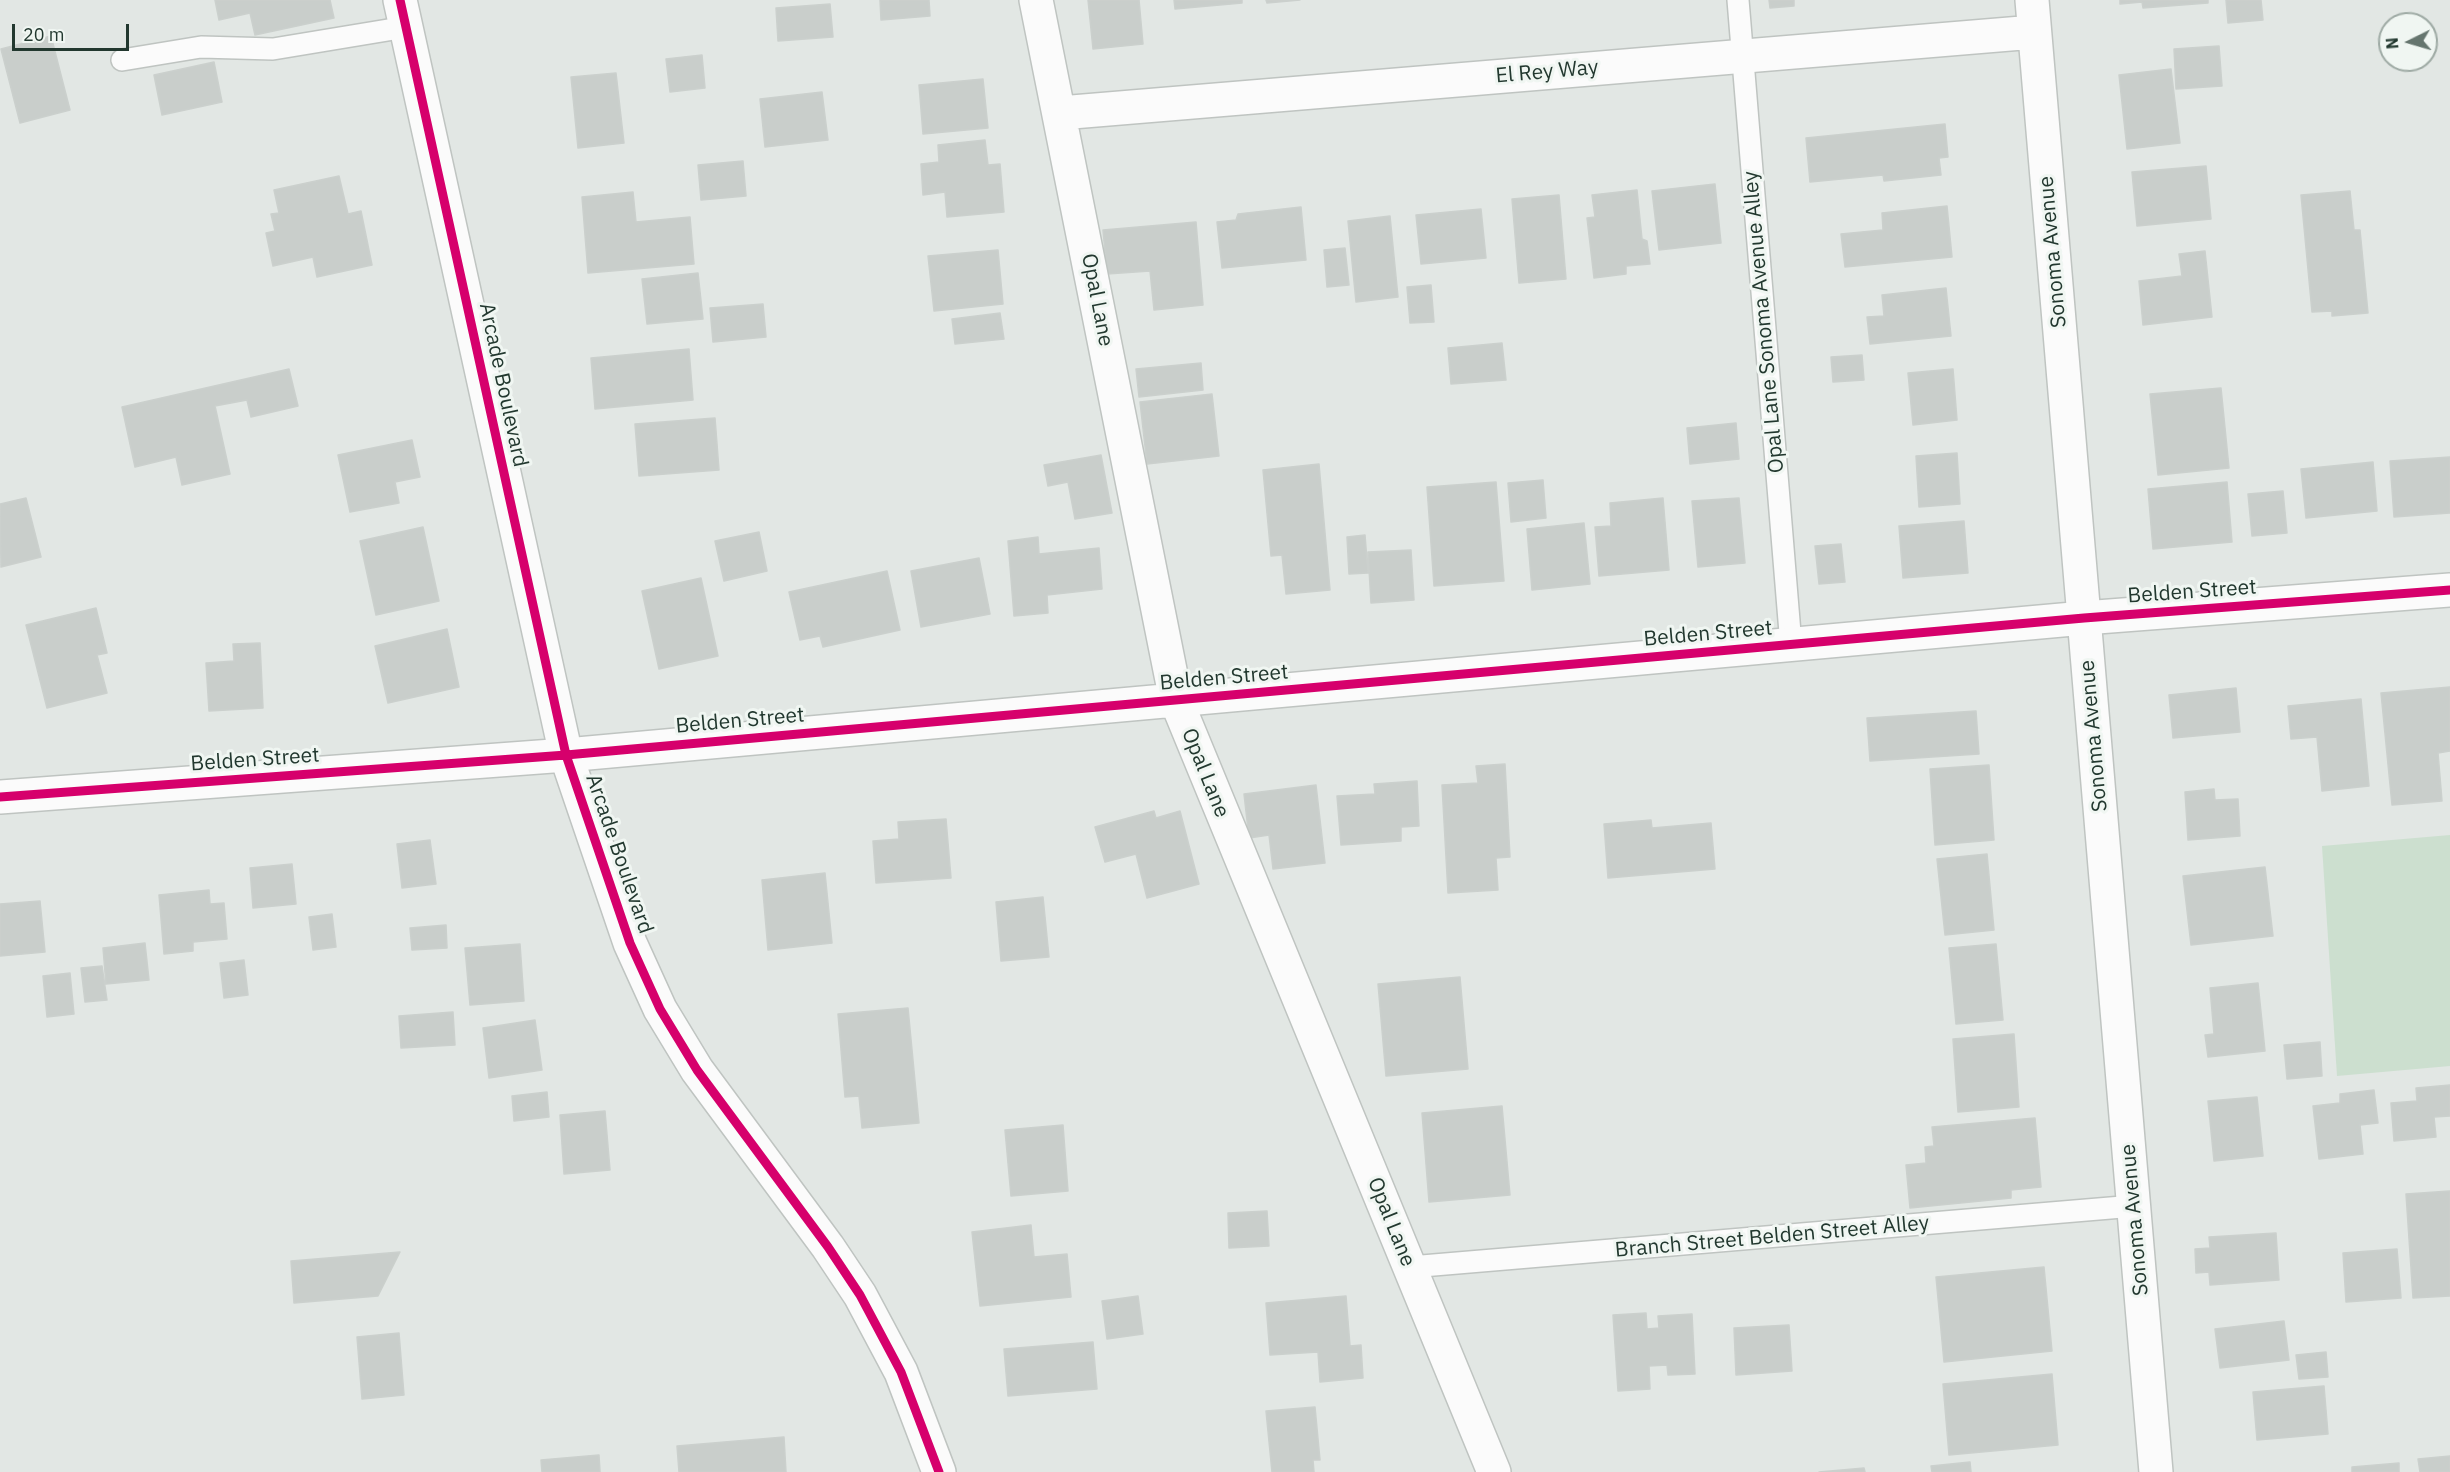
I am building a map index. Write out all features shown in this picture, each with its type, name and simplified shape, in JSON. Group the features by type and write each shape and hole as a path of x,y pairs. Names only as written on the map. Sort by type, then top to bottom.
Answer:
{"street":[{"name":"Opal Lane","path":"1036,0 1176,700 1494,1472"},
{"name":"Arcade Boulevard","path":"403,13 566,755 630,943 660,1008 697,1070 828,1247 860,1295 901,1372 939,1472"},
{"name":"El Rey Way","path":"1060,113 1743,56 2033,16"},
{"name":"Sonoma Avenue","path":"2033,16 2156,1472"},
{"name":"Belden Street","path":"0,797 566,755 2084,618 2450,590"}],"lane":[{"name":"Opal Lane Sonoma Avenue Alley","path":"1738,0 1791,645"},
{"path":"122,60 201,47 273,49 403,13"},
{"name":"Branch Street Belden Street Alley","path":"1410,1267 2134,1206"}],"green space":[{"path":"2450,835 2450,1066 2337,1076 2322,846"}],"building":[{"path":"215,0 330,0 334,18 255,35 250,13 219,20"},
{"path":"880,0 929,0 930,16 881,20"},
{"path":"1088,0 1139,0 1143,44 1093,49"},
{"path":"1174,0 1242,0 1242,3 1175,9"},
{"path":"1266,0 1300,0 1267,3"},
{"path":"1769,0 1794,0 1794,6 1770,8"},
{"path":"2120,0 2208,0 2208,3 2143,8 2142,2 2120,4"},
{"path":"2226,0 2261,0 2263,20 2228,23"},
{"path":"830,4 833,37 778,41 776,8"},
{"path":"51,36 70,110 20,123 1,49"},
{"path":"2219,46 2222,86 2176,89 2174,49"},
{"path":"702,55 705,88 670,92 666,59"},
{"path":"214,62 222,102 162,115 154,75"},
{"path":"2171,69 2180,143 2127,149 2119,75"},
{"path":"616,73 624,143 578,148 571,77"},
{"path":"983,79 988,128 923,134 919,85"},
{"path":"822,92 828,140 765,147 760,99"},
{"path":"1945,124 1948,157 1939,158 1941,175 1884,181 1883,175 1810,182 1806,138"},
{"path":"985,140 988,165 1000,164 1004,212 947,217 945,192 923,195 921,164 939,162 938,145"},
{"path":"743,161 746,196 701,200 698,165"},
{"path":"2206,166 2211,219 2137,226 2132,172"},
{"path":"339,176 348,214 361,211 372,265 317,277 313,257 273,266 266,233 275,231 271,214 279,213 274,190"},
{"path":"1715,184 1721,243 1659,250 1652,191"},
{"path":"1637,190 1642,239 1647,241 1650,264 1626,266 1626,274 1594,278 1587,218 1595,217 1592,195"},
{"path":"2350,191 2354,230 2360,230 2368,313 2332,316 2332,311 2312,312 2301,195"},
{"path":"633,192 636,222 690,217 694,264 588,273 582,197"},
{"path":"1559,195 1566,279 1519,283 1512,199"},
{"path":"1947,206 1952,257 1845,267 1841,234 1883,230 1882,213"},
{"path":"1301,207 1306,260 1222,268 1217,222 1236,220 1238,214"},
{"path":"1481,209 1486,258 1421,264 1416,215"},
{"path":"1390,216 1398,297 1356,302 1348,221"},
{"path":"1196,222 1203,305 1154,310 1150,271 1107,274 1103,230"},
{"path":"1345,248 1349,285 1327,287 1324,250"},
{"path":"998,250 1003,304 934,311 928,256"},
{"path":"2205,251 2212,317 2143,325 2139,281 2182,276 2179,254"},
{"path":"698,273 703,319 647,324 642,279"},
{"path":"1431,285 1434,322 1410,323 1407,287"},
{"path":"1946,288 1951,336 1870,344 1867,317 1884,316 1882,295"},
{"path":"763,304 766,337 713,342 710,308"},
{"path":"1000,313 1004,339 955,344 952,319"},
{"path":"1502,343 1506,380 1451,384 1448,348"},
{"path":"689,349 693,400 595,409 591,358"},
{"path":"1862,355 1864,380 1833,382 1831,357"},
{"path":"1201,363 1203,390 1139,397 1136,369"},
{"path":"289,369 298,406 251,417 247,400 215,406 230,474 182,485 176,457 135,467 122,407"},
{"path":"1953,369 1957,420 1913,425 1908,373"},
{"path":"2221,388 2229,468 2158,475 2150,394"},
{"path":"1212,394 1219,456 1147,464 1140,402"},
{"path":"715,418 719,470 639,476 635,424"},
{"path":"1736,423 1739,459 1690,464 1687,428"},
{"path":"412,440 420,477 395,482 399,503 350,512 338,455"},
{"path":"1957,453 1960,504 1919,507 1916,456"},
{"path":"1101,455 1112,513 1075,519 1068,482 1048,486 1044,465"},
{"path":"2450,457 2450,513 2394,517 2390,461"},
{"path":"2373,462 2377,511 2306,518 2301,469"},
{"path":"1319,464 1330,590 1286,594 1282,555 1271,556 1263,470"},
{"path":"1543,480 1546,518 1511,522 1508,483"},
{"path":"1496,482 1504,581 1434,586 1427,487"},
{"path":"2227,482 2232,542 2153,549 2148,489"},
{"path":"2283,491 2287,533 2252,536 2248,494"},
{"path":"26,498 41,557 1,567 0,504"},
{"path":"1663,498 1669,570 1599,576 1595,527 1611,526 1610,503"},
{"path":"1739,498 1745,563 1698,567 1692,501"},
{"path":"1964,521 1968,573 1903,578 1899,526"},
{"path":"1584,523 1590,584 1532,590 1527,529"},
{"path":"423,527 439,601 376,615 360,541"},
{"path":"759,532 767,571 724,581 715,541"},
{"path":"1365,535 1368,573 1349,574 1347,537"},
{"path":"1038,537 1039,554 1099,548 1102,589 1047,595 1048,613 1014,616 1008,541"},
{"path":"1841,544 1845,582 1819,584 1815,546"},
{"path":"1411,550 1414,600 1371,603 1368,552"},
{"path":"979,558 990,614 921,627 911,571"},
{"path":"887,571 900,630 823,647 820,636 800,640 789,592"},
{"path":"701,578 718,656 659,669 642,591"},
{"path":"96,608 107,653 97,655 107,693 47,708 26,625"},
{"path":"447,629 459,687 388,703 375,646"},
{"path":"260,643 263,708 209,711 206,663 234,661 233,644"},
{"path":"2450,687 2450,751 2438,753 2442,801 2392,805 2381,693"},
{"path":"2236,688 2240,732 2173,738 2169,695"},
{"path":"2361,699 2369,786 2322,791 2317,737 2291,739 2288,706"},
{"path":"1976,711 1979,754 1870,761 1867,718"},
{"path":"1505,764 1510,857 1496,858 1498,890 1448,893 1442,785 1478,783 1476,766"},
{"path":"1989,765 1994,840 1935,845 1930,769"},
{"path":"1417,781 1419,826 1401,827 1401,841 1341,845 1337,796 1375,794 1374,784"},
{"path":"1316,785 1325,863 1273,869 1269,835 1249,838 1244,794"},
{"path":"2214,789 2215,800 2238,799 2240,836 2188,840 2185,792"},
{"path":"1154,811 1156,818 1180,811 1199,884 1147,898 1136,854 1105,862 1095,827"},
{"path":"946,819 951,878 876,883 873,841 899,839 898,822"},
{"path":"1651,820 1652,828 1711,823 1715,869 1608,878 1604,824"},
{"path":"430,840 436,884 402,888 397,844"},
{"path":"1987,854 1994,930 1945,935 1937,859"},
{"path":"292,864 296,904 253,908 250,868"},
{"path":"2265,867 2273,936 2191,945 2183,876"},
{"path":"825,873 832,943 768,950 762,880"},
{"path":"209,890 210,904 224,903 227,939 193,942 193,951 164,954 159,895"},
{"path":"1043,897 1049,957 1001,961 996,902"},
{"path":"40,901 45,952 0,956 0,904"},
{"path":"332,914 336,947 313,950 309,917"},
{"path":"446,925 447,948 412,950 410,928"},
{"path":"145,943 149,980 106,984 103,948"},
{"path":"520,944 524,1001 470,1005 465,948"},
{"path":"1996,944 2003,1020 1956,1024 1949,948"},
{"path":"244,960 248,995 224,998 220,963"},
{"path":"102,966 107,1000 85,1002 81,968"},
{"path":"70,973 74,1014 47,1017 43,976"},
{"path":"1460,977 1468,1069 1386,1076 1378,984"},
{"path":"2258,983 2265,1051 2208,1057 2205,1035 2214,1034 2210,988"},
{"path":"908,1008 919,1123 862,1128 859,1096 845,1097 838,1014"},
{"path":"453,1012 455,1045 401,1048 399,1016"},
{"path":"535,1020 542,1070 489,1078 483,1028"},
{"path":"2014,1034 2019,1107 1958,1112 1953,1039"},
{"path":"2320,1042 2322,1076 2287,1079 2284,1045"},
{"path":"2450,1085 2450,1116 2434,1117 2436,1137 2394,1141 2391,1103 2417,1101 2416,1088"},
{"path":"2374,1090 2378,1123 2360,1125 2363,1154 2319,1159 2313,1106 2340,1103 2340,1094"},
{"path":"547,1092 549,1117 514,1121 512,1096"},
{"path":"2257,1097 2263,1156 2214,1161 2208,1101"},
{"path":"1502,1106 1510,1195 1429,1202 1422,1113"},
{"path":"605,1111 610,1170 564,1174 560,1115"},
{"path":"2035,1118 2041,1187 2011,1190 2011,1198 1910,1208 1906,1165 1926,1163 1925,1147 1934,1146 1932,1127"},
{"path":"1063,1125 1068,1191 1011,1196 1005,1130"},
{"path":"2450,1191 2450,1296 2413,1298 2406,1194"},
{"path":"1267,1211 1269,1246 1229,1248 1228,1213"},
{"path":"1031,1225 1034,1257 1067,1254 1071,1297 980,1306 972,1232"},
{"path":"2276,1233 2279,1280 2210,1285 2209,1272 2196,1273 2195,1249 2210,1248 2209,1237"},
{"path":"2397,1249 2401,1298 2346,1302 2343,1253"},
{"path":"400,1252 378,1296 294,1303 291,1261"},
{"path":"2044,1267 2052,1351 1944,1362 1936,1277"},
{"path":"1138,1296 1143,1334 1107,1339 1102,1301"},
{"path":"1346,1296 1350,1346 1361,1345 1363,1378 1320,1382 1318,1352 1270,1355 1266,1303"},
{"path":"1646,1313 1647,1329 1659,1328 1658,1316 1692,1314 1695,1374 1668,1375 1667,1365 1649,1366 1650,1389 1618,1391 1613,1315"},
{"path":"2284,1321 2289,1360 2220,1368 2215,1329"},
{"path":"1789,1325 1792,1371 1736,1375 1734,1328"},
{"path":"399,1333 404,1395 362,1399 357,1337"},
{"path":"1093,1342 1097,1389 1008,1396 1004,1349"},
{"path":"2326,1352 2328,1377 2299,1379 2296,1355"},
{"path":"2052,1374 2058,1445 1949,1455 1943,1384"},
{"path":"2324,1386 2328,1434 2257,1440 2253,1392"},
{"path":"1315,1407 1320,1460 1313,1460 1314,1472 1272,1472 1266,1411"},
{"path":"784,1437 786,1472 679,1472 677,1446"},
{"path":"599,1455 600,1472 542,1472 541,1460"},
{"path":"2450,1456 2450,1472 2420,1472 2418,1459"},
{"path":"1970,1462 1971,1472 1932,1472 1931,1466"},
{"path":"2399,1463 2399,1472 2352,1472 2352,1467"},
{"path":"1864,1468 1865,1472 1819,1472"}],"cycle path":[{"path":"400,0 566,755 630,943 660,1009 697,1070 828,1247 860,1295 901,1372 939,1472"},
{"path":"0,797 566,755 2084,618 2450,590"}]}
